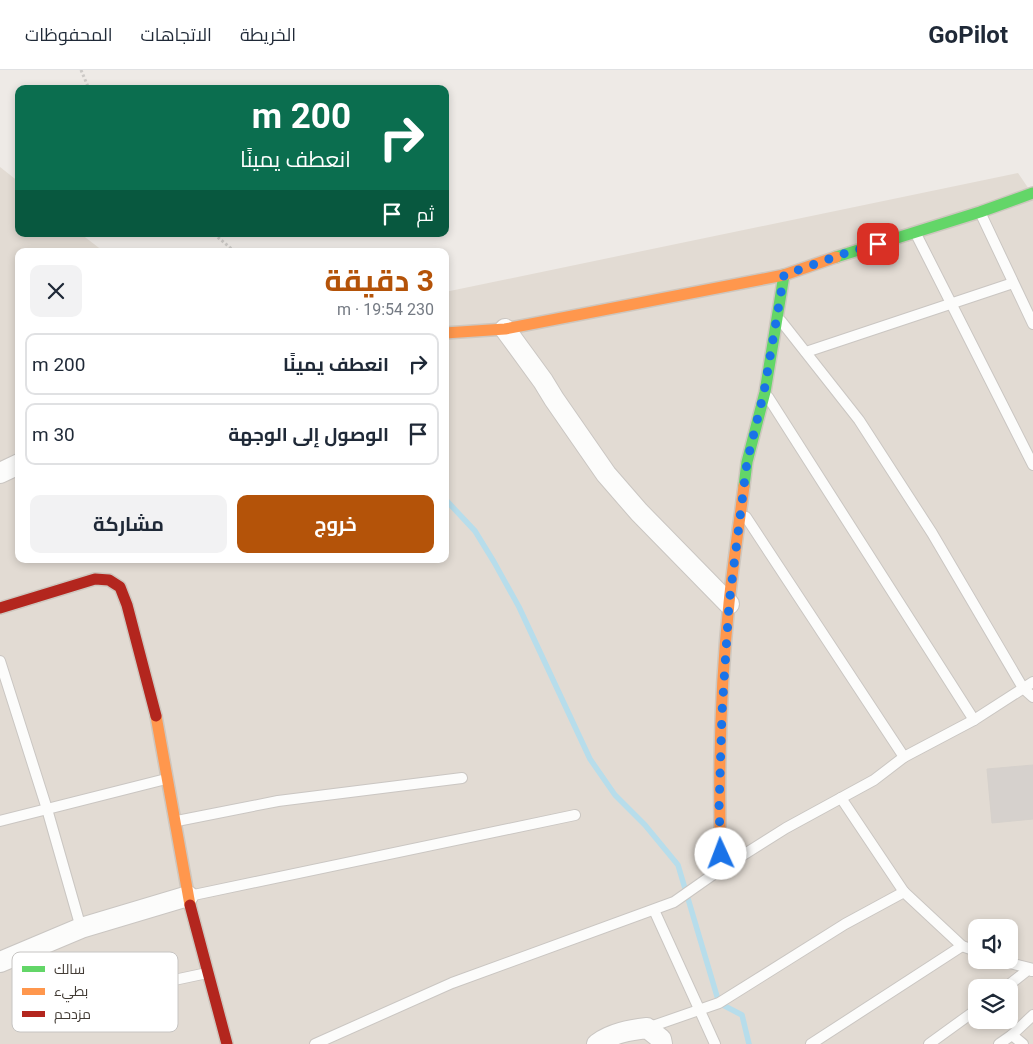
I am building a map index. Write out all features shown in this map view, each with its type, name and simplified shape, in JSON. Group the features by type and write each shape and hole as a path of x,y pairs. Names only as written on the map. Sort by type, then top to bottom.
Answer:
{"street":[{"path":"449,333 505,329 784,275 1033,193"},
{"path":"721,870 719,809 722,712 729,604 747,462 764,392 784,275"},
{"path":"505,329 606,474 639,512 729,604"},
{"path":"0,472 15,466"},
{"path":"0,608 95,578 109,580 120,587 127,605 154,706 188,896 227,1044"},
{"path":"24,952 81,928 188,896"},
{"path":"0,962 12,957"},
{"path":"597,1044 605,1038 630,1030 648,1028 661,1039 662,1044"}],"lane":[{"path":"980,212 1033,324"},
{"path":"916,233 1033,465"},
{"path":"806,352 1013,283"},
{"path":"777,316 859,420 932,534 1024,688 1033,697"},
{"path":"764,392 974,720"},
{"path":"741,510 904,757"},
{"path":"0,661 47,809 81,928"},
{"path":"316,1044 452,983 674,902 786,828 874,780 904,757 974,720 1033,682"},
{"path":"0,821 168,778"},
{"path":"176,821 278,801 462,778"},
{"path":"841,798 904,892 962,946 968,948"},
{"path":"188,896 575,815"},
{"path":"648,1028 719,1002 872,908 904,892"},
{"path":"654,910 715,1044"},
{"path":"811,1044 962,946"},
{"path":"1018,966 1032,970"},
{"path":"1018,979 1032,970"},
{"path":"178,979 207,973"},
{"path":"999,1044 1012,1035 1033,1015"},
{"path":"929,1044 968,1016"},
{"path":"1012,1035 1022,1044"}],"path":[{"path":"81,70 87,85"},
{"path":"218,237 230,248"}],"shaded area":[{"path":"0,167 15,179 15,237 85,237 99,248 15,248 15,563 449,563 449,291 1018,173 1033,195 1033,1044 0,1044"}],"building":[{"path":"1033,765 1033,819 992,823 987,769"}],"waterway":[{"path":"449,503 475,531 519,607 590,759 615,795 645,825 678,865 719,1003 742,1015 749,1044"}],"traffic: fast":[{"path":"836,257 980,212 1033,193"},
{"path":"744,486 747,462 765,392 784,275"}],"traffic: slow":[{"path":"449,333 505,329 784,275 836,257"},
{"path":"721,869 720,769 724,669 731,588 744,486"},
{"path":"156,716 190,905"}],"traffic: jam":[{"path":"0,608 95,579 109,580 120,587 127,605 156,716"},
{"path":"190,905 227,1044"}],"route":[{"path":"721,854 719,809 722,712 729,604 747,462 764,392 784,275 878,244"}]}
